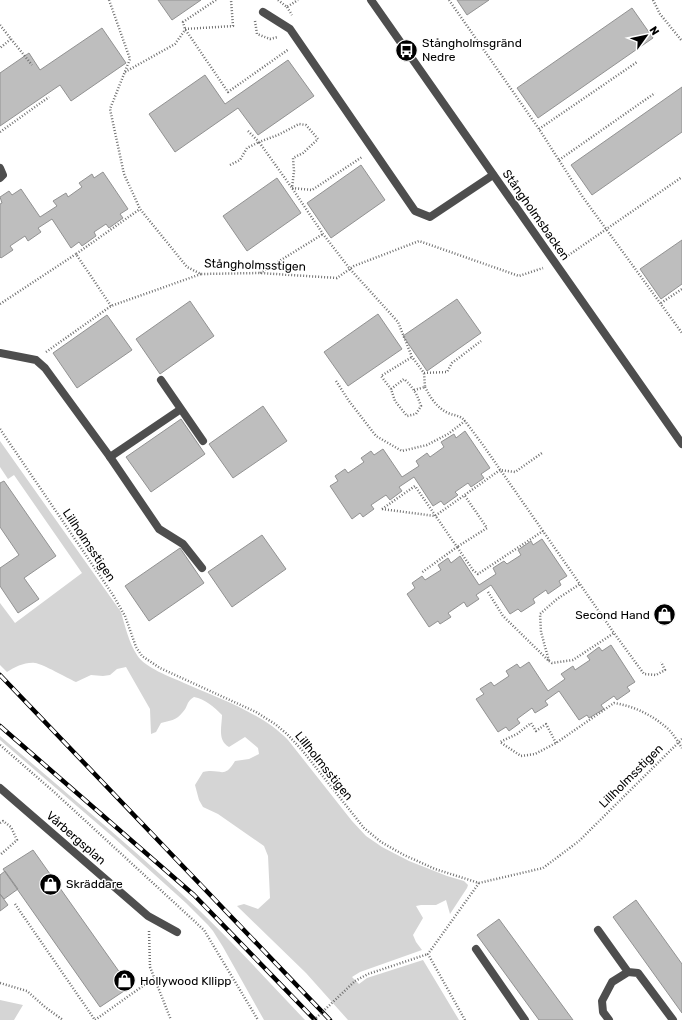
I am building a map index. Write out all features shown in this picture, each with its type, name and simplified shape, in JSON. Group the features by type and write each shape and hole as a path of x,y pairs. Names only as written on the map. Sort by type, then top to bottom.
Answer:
{"street":[{"name":"Stångholmsbacken","path":"371,0 682,444"},
{"path":"263,12 290,30 415,211 430,217 493,175"},
{"path":"0,168 3,175 0,178"},
{"path":"0,353 36,360 46,368 110,457 159,529 183,544 202,568"},
{"path":"161,380 203,441"},
{"path":"110,457 181,409"},
{"name":"Vårbergsplan","path":"0,788 148,916 176,932"},
{"path":"598,930 628,972"},
{"path":"476,949 525,1020"},
{"path":"609,1020 603,1012 602,1001 612,982 628,972 638,973 673,1020"}],"path":[{"name":"Stångholmsstigen","path":"109,0 130,59 110,109 124,174 140,209 187,267 201,274 260,273 337,278 350,269 419,241 519,276 556,264 682,177"},
{"path":"216,0 183,22 185,29 228,92 290,48"},
{"path":"185,29 233,26 231,0"},
{"path":"278,0 287,7 298,0"},
{"path":"449,0 539,129 582,196 682,333"},
{"path":"653,0 660,14 682,41"},
{"path":"263,12 254,19 257,34 270,39 283,36"},
{"path":"0,25 32,64"},
{"path":"124,73 175,44 185,29"},
{"path":"0,48 11,40"},
{"path":"539,129 637,62"},
{"path":"559,160 655,93"},
{"path":"0,132 49,97"},
{"path":"230,165 240,160 247,148 299,124 306,125 318,139 303,153 293,158 294,171 292,188"},
{"path":"248,131 259,142 323,234 350,269 398,322 412,357 424,373 426,387 431,400 447,413 461,416 465,421 644,674 656,675 665,670 660,662"},
{"path":"292,188 312,190 365,155"},
{"path":"0,304 76,254 140,209"},
{"path":"260,273 323,234"},
{"path":"76,254 111,306"},
{"path":"36,360 111,306 201,274"},
{"path":"661,303 682,289"},
{"path":"424,373 447,372 452,363 481,341"},
{"path":"391,390 404,379 410,384 417,393 421,406 416,414 407,416 395,401 391,390 381,376 412,357"},
{"path":"336,381 349,401 376,436 402,451 427,445 448,434 465,421"},
{"path":"414,390 426,387"},
{"name":"Lillholmsstigen","path":"0,429 113,595 125,616 136,647 142,656 160,668 256,712 275,724 302,750 364,828 381,842 404,855 435,869 479,883 543,868 579,841 682,739"},
{"path":"542,453 515,472 500,470 435,516 382,509 415,486 435,516 473,570 478,574 543,531"},
{"path":"421,573 457,547 487,528 465,496"},
{"path":"549,661 541,632 540,614 557,599 580,584"},
{"path":"488,592 503,616 552,663 573,660 614,633"},
{"path":"556,742 546,724 536,731 531,723 517,734 500,742 521,756 535,754 556,742 614,703 626,705 644,712 668,728 682,748"},
{"path":"0,745 204,930 258,1020"},
{"path":"0,823 3,821 11,827 17,840 0,855"},
{"path":"314,1020 355,980 368,974 428,954 479,883"},
{"path":"15,904 95,1020 154,978"},
{"path":"148,916 150,967 171,1020"},
{"path":"428,954 465,1020"},
{"path":"0,984 27,991 63,1020"}],"shaded area":[{"path":"0,441 121,612 132,645 141,660 159,672 239,707 266,722 288,740 352,821 366,836 382,847 409,861 464,881 468,885 450,914 446,900 436,905 416,906 423,918 413,935 422,950 360,972 352,977 359,984 367,978 423,960 459,1020 348,1020 306,973 237,906 244,904 258,909 270,898 268,856 264,846 218,814 203,807 199,800 195,785 203,772 225,772 235,761 249,759 259,754 258,748 245,737 229,747 225,744 221,732 222,715 213,706 206,701 194,697 189,701 186,708 178,717 161,723 156,732 151,734 150,709 126,667 117,669 110,675 91,675 76,682 49,668 35,663 24,664 7,672 0,665 0,603 15,623 82,573 14,475 8,479 0,467"},
{"path":"0,736 176,888 227,938 305,1020 264,1020 223,947 208,925 113,837 0,740"},
{"path":"0,1000 23,1005 14,1020 0,1020"}],"building":[{"path":"158,0 201,0 172,20"},
{"path":"457,0 489,0 467,15"},
{"path":"632,8 653,38 538,118 517,88"},
{"path":"102,28 126,63 71,101 60,85 0,126 0,73 29,53 40,70"},
{"path":"288,60 314,96 258,135 238,108 175,152 149,114 205,75 225,104"},
{"path":"682,87 682,132 592,195 571,165"},
{"path":"361,165 385,200 331,238 307,203"},
{"path":"103,172 128,209 120,214 123,218 109,228 106,224 94,232 96,236 82,246 79,242 71,248 52,219 38,228 41,232 28,241 25,236 10,246 13,250 1,258 0,257 0,204 2,203 0,197 9,191 12,195 21,189 40,217 57,206 53,201 66,193 68,197 82,187 79,183 92,174 94,178"},
{"path":"277,178 301,213 247,251 223,216"},
{"path":"682,240 682,284 661,299 640,269"},
{"path":"457,299 481,333 427,371 403,336"},
{"path":"190,301 214,336 160,374 136,339"},
{"path":"378,314 402,349 348,386 324,352"},
{"path":"107,315 132,350 77,388 53,353"},
{"path":"263,406 287,441 233,478 209,444"},
{"path":"181,419 205,454 151,492 126,457"},
{"path":"465,431 490,468 481,474 484,478 471,487 468,483 455,492 458,495 444,505 441,501 433,506 414,477 399,487 402,491 390,500 386,495 371,505 374,509 363,517 360,513 352,519 330,486 338,481 335,476 345,469 348,473 364,462 361,458 371,451 374,455 383,449 402,477 419,466 416,461 427,453 430,457 444,447 441,442 454,434 456,438"},
{"path":"4,481 56,556 24,578 39,599 18,613 0,586 0,568 19,555 0,527 0,483"},
{"path":"262,535 286,569 232,607 208,572"},
{"path":"542,539 567,576 559,581 561,585 548,594 546,590 533,599 535,603 521,612 518,609 510,614 491,585 476,595 479,599 467,607 464,602 448,613 451,617 440,624 438,621 429,627 407,594 415,588 412,583 422,576 425,580 441,570 438,565 448,558 451,563 460,556 479,585 496,574 493,568 504,561 507,564 521,555 518,550 531,541 533,545"},
{"path":"180,548 204,583 149,621 125,586"},
{"path":"611,645 635,682 627,687 630,691 617,700 614,696 601,705 604,709 589,718 587,715 579,720 559,691 545,701 548,705 535,713 532,708 517,719 520,723 509,731 506,727 498,732 476,699 484,694 480,689 491,682 494,686 509,676 506,671 517,664 520,668 529,662 548,691 565,679 561,674 573,666 575,670 590,660 587,656 599,647 602,651"},
{"path":"33,850 130,987 100,1007 3,869"},
{"path":"5,871 18,889 4,899 0,894 0,875"},
{"path":"0,894 8,905 0,911"},
{"path":"636,900 682,964 682,1013 613,917"},
{"path":"499,919 573,1020 539,1020 477,935"}],"railway":[{"path":"0,675 330,1020"},
{"path":"0,726 194,895 315,1020"}],"place":[{"name":"Stångholmsgränd Nedre","path":"406,50"},
{"name":"Second Hand","path":"665,615"},
{"name":"Skräddare","path":"50,884"},
{"name":"Hollywood Kllipp","path":"125,981"}]}
